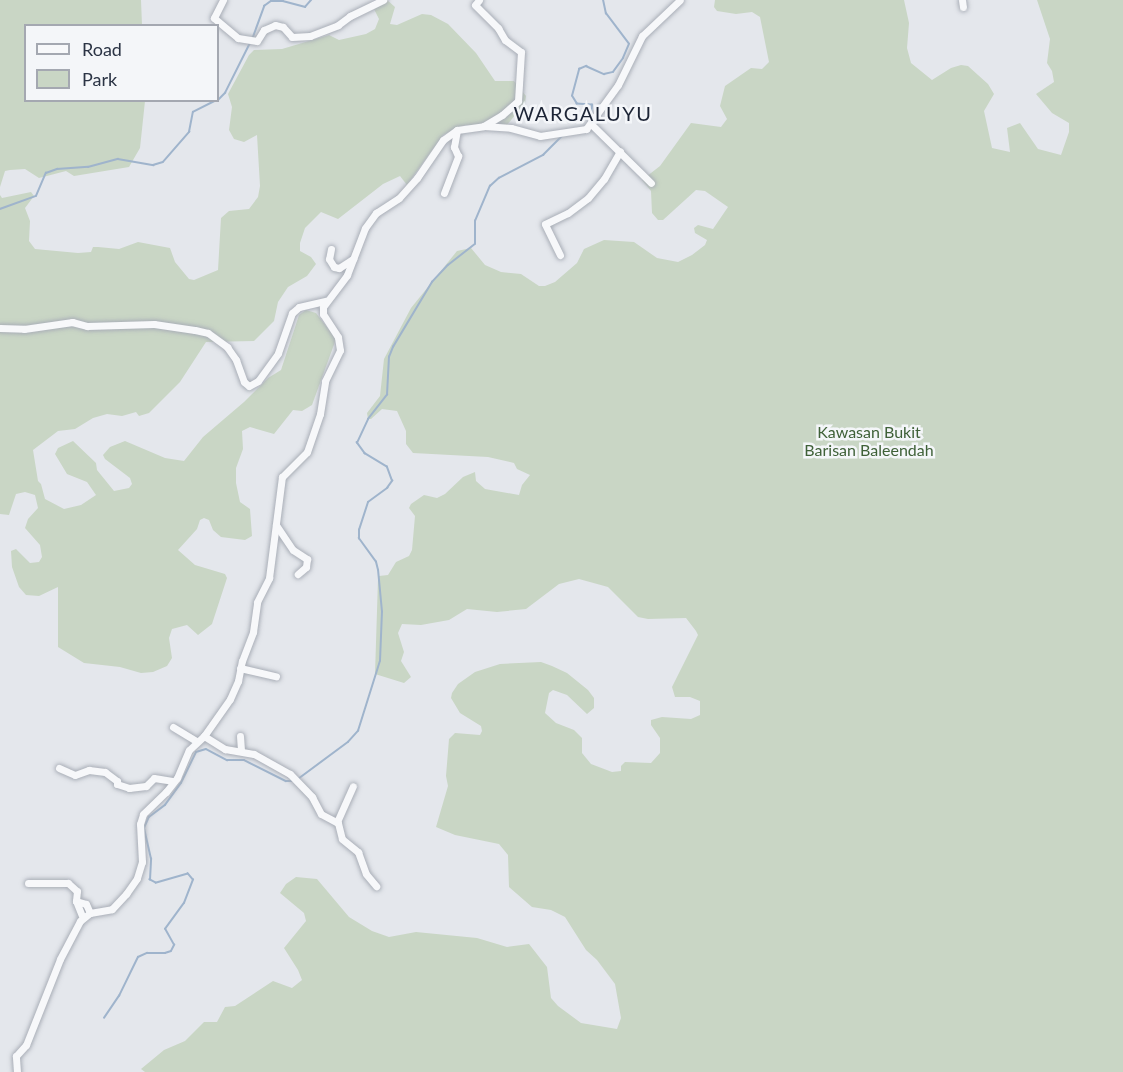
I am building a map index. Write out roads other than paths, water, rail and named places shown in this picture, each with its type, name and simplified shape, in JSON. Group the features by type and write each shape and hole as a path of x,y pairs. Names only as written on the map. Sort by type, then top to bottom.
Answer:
{"street":[{"path":"223,0 214,18 232,34 257,41 264,30 275,25 283,27 291,37 310,36 338,25 383,0"},
{"path":"479,0 477,7 498,28 505,40 521,52 518,101 508,111 484,126"},
{"path":"17,1072 16,1056 26,1045 60,959 83,918 90,913 112,909 131,886 142,862 141,819 174,781 189,750 196,741 204,736 230,699 238,681 240,668 254,632 256,602 269,578 282,477 307,452 320,414 325,381 340,350 338,337 322,314 326,301 347,275 365,228 376,213 399,198 417,178 443,140 457,130 484,126 540,136 580,130 591,124 618,85 642,36 680,0"},
{"path":"591,124 651,183"},
{"path":"444,194 458,156 454,147 457,130"},
{"path":"560,255 545,224 568,213 588,198 604,179 620,151"},
{"path":"331,249 329,259 334,267 339,268 353,259"},
{"path":"0,328 24,329 72,322 87,326 154,324 208,333 227,347 236,360 244,382 249,386 258,381 278,353 292,313 298,307 326,301"},
{"path":"276,524 293,550 307,559 306,567 298,574"},
{"path":"240,668 276,676"},
{"path":"172,727 196,741"},
{"path":"204,736 225,749 241,751 265,759 295,779 312,797 321,814 337,822"},
{"path":"240,736 241,751"},
{"path":"59,768 75,775 89,770 105,772 117,780 117,784 129,788 146,786 154,778 174,781"},
{"path":"353,786 337,822 342,839 358,852 366,874 376,886"},
{"path":"28,883 68,883 77,891 76,901 83,918"},
{"path":"76,901 86,904 90,913"}],"waterway":[{"path":"253,37 264,6 271,1 283,1 305,7 311,0"},
{"path":"591,117 592,105 577,104 572,96 579,69 586,66 604,74 613,72 629,44 606,14 603,0"},
{"path":"219,99 225,93 251,41"},
{"path":"0,209 36,196 46,173 57,169 88,167 118,159 153,165 163,162 189,132 193,112 213,102"},
{"path":"298,779 348,742 358,731 380,661 382,612 378,570 376,562 359,539 359,530 368,502 387,488 392,481 387,467 365,454 357,443 368,419 387,395 389,357 393,347 432,282 448,265 475,244 475,221 490,186 499,178 543,155 563,135"},
{"path":"104,1018 119,996 138,957 147,953 165,953 171,951 174,945 165,929 184,903 193,880 188,874 156,883 150,880 151,859 144,828 149,817 165,805 181,783 196,752 206,749 227,760 244,760 286,781 294,781"}],"district":[{"name":"WARGALUYU","path":"583,113"}],"park label":[{"name":"Kawasan Bukit Barisan Baleendah","path":"869,441"}]}
